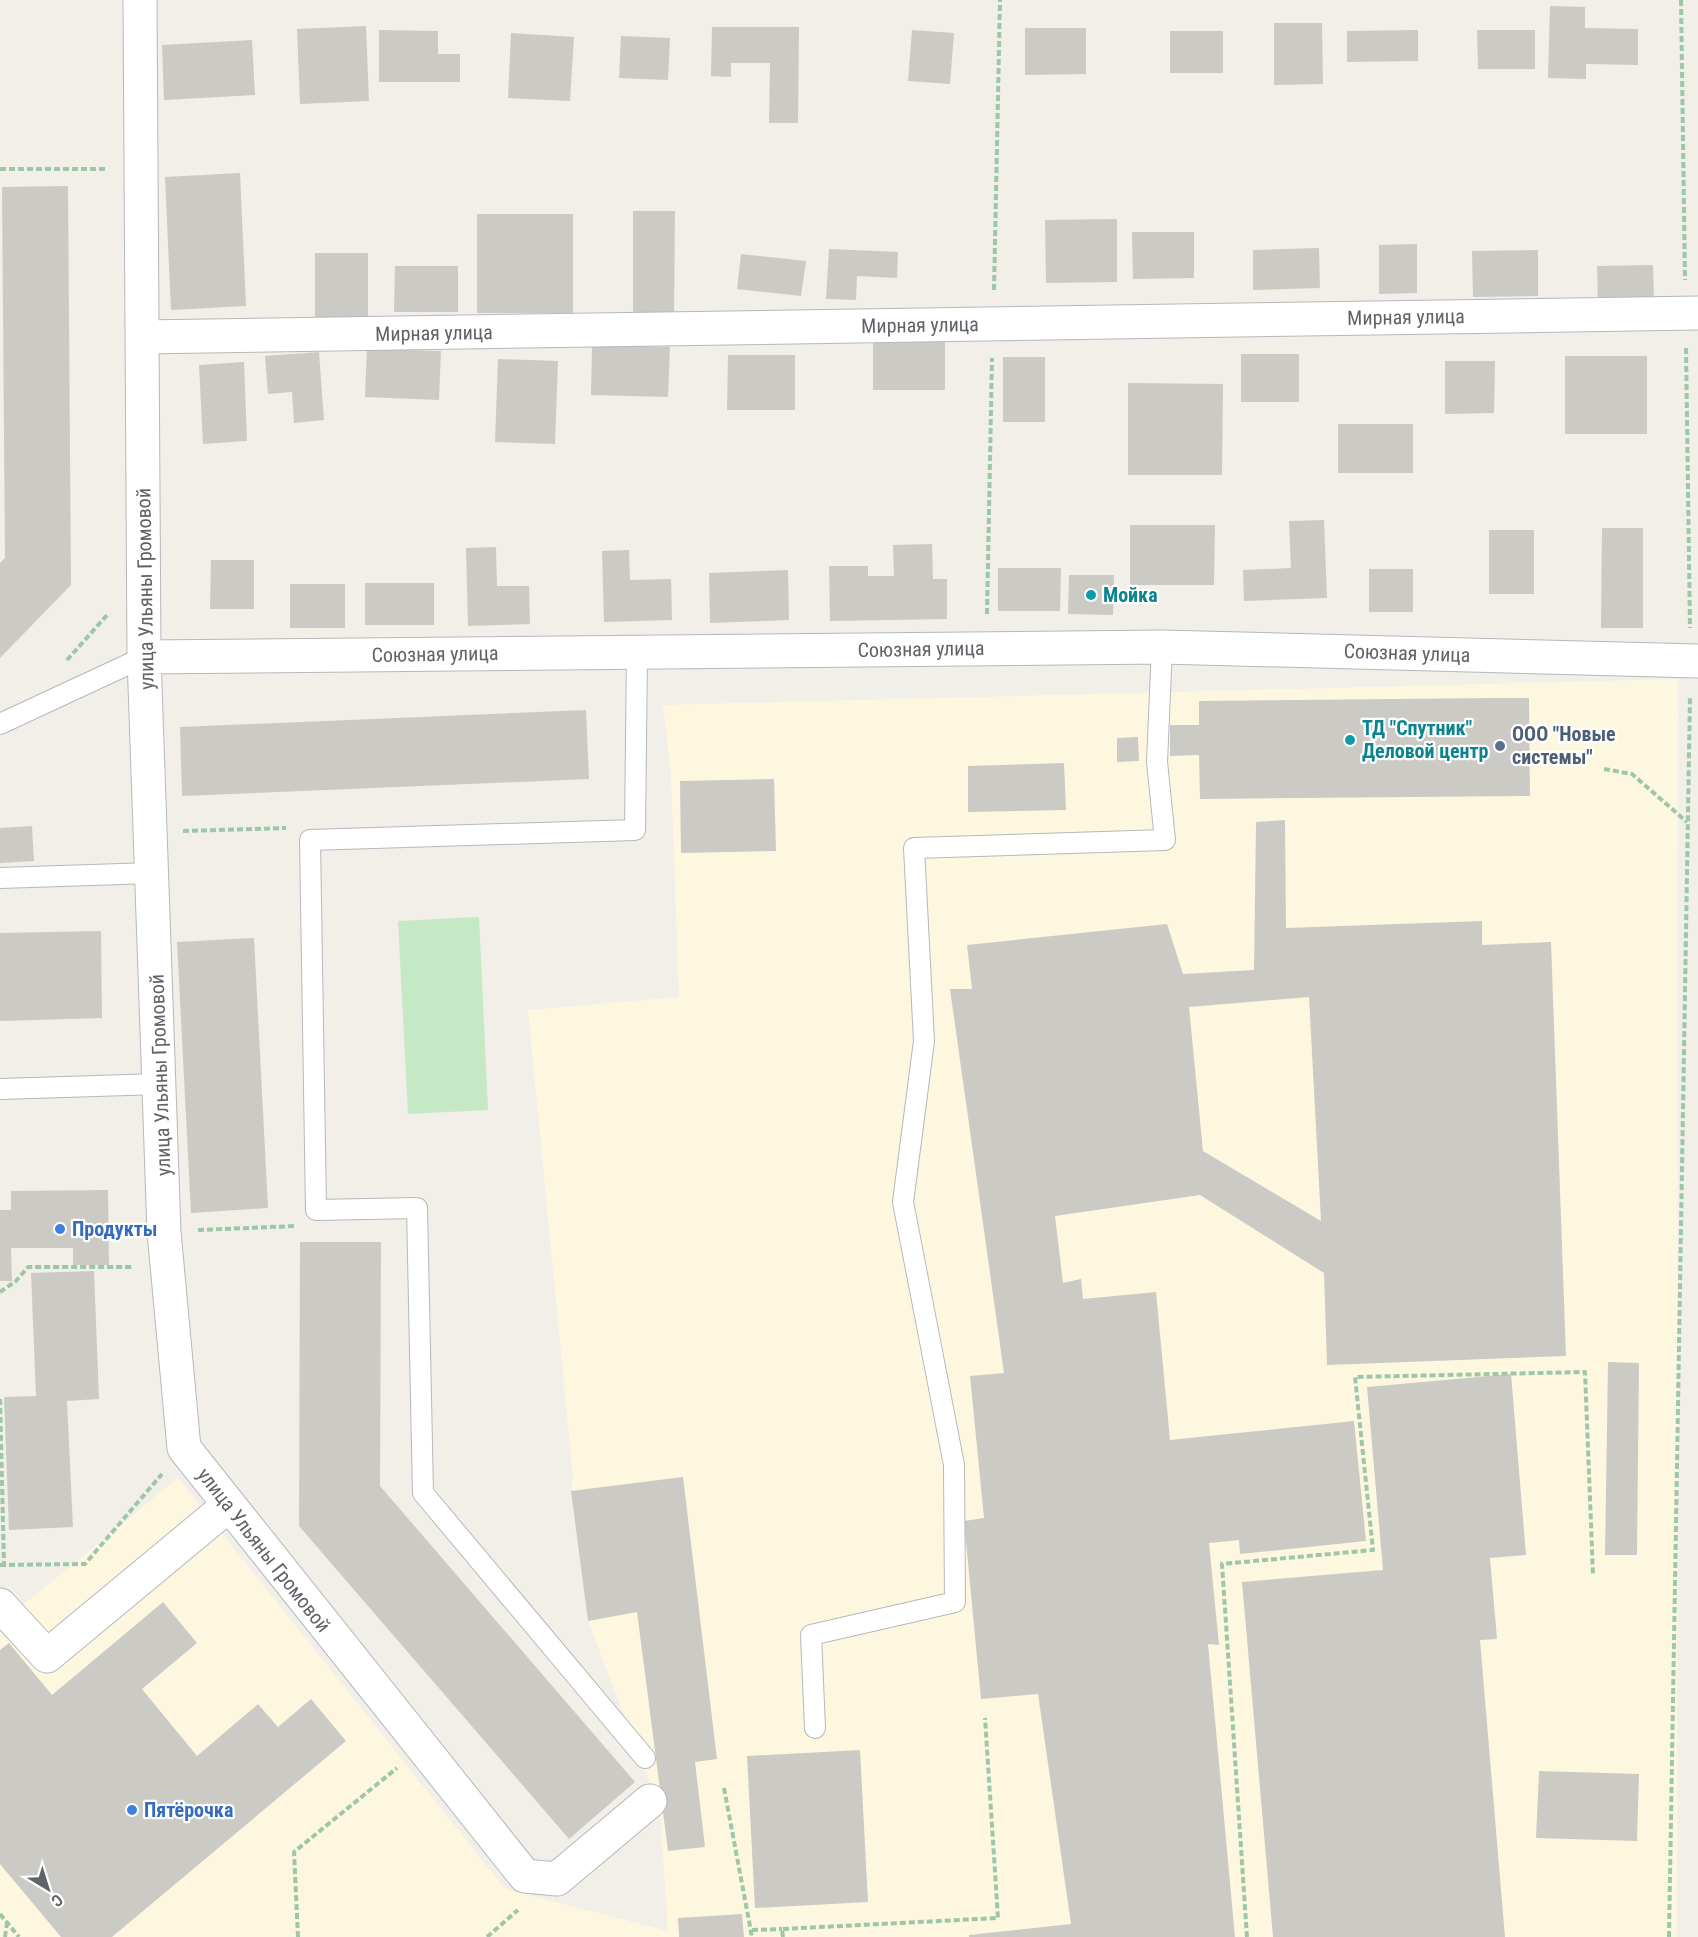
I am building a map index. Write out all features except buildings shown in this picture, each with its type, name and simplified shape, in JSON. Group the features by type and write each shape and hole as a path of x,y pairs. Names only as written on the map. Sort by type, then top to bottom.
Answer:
{"street":[{"name":"улица Ульяны Громовой","path":"140,0 144,657 164,1232 183,1448 525,1876 557,1879 650,1801"},
{"name":"Мирная улица","path":"142,337 1698,313"},
{"name":"Союзная улица","path":"144,657 1162,647 1694,661"},
{"path":"0,1605 47,1656 229,1506"}],"lane":[{"path":"815,1728 811,1635 955,1602 954,1465 903,1202 924,1041 914,848 1165,840 1157,762 1162,647"},
{"path":"637,652 635,830 310,840 316,1210 417,1208 423,1493 645,1758"},
{"path":"0,724 144,657"},
{"path":"0,878 153,873"},
{"path":"0,1089 160,1084"}],"path":[{"path":"0,169 141,168"},
{"path":"1669,1937 1688,822 1694,661"},
{"path":"1604,769 1632,774 1688,822"},
{"path":"180,831 287,828 287,821"},
{"path":"164,1232 305,1226 316,1210"},
{"path":"294,1215 294,1227"},
{"path":"0,1292 16,1281 28,1267 168,1267"},
{"path":"1247,1937 1222,1564 1373,1550 1355,1377 1585,1372 1593,1575"},
{"path":"0,1399 2,1565 85,1564 183,1448"},
{"path":"752,1930 998,1918 985,1718"},
{"path":"298,1937 294,1852 422,1747"},
{"path":"724,1788 752,1937"},
{"path":"0,1914 20,1937"},
{"path":"5,1937 7,1922"},
{"path":"782,1929 783,1937"}],"shaded area":[{"path":"1678,679 1677,1937 0,1937 0,1624 178,1478 505,1889 668,1931 660,1809 588,1621 571,1491 573,1477 528,1010 679,997 671,774 663,705"}],"green space":[{"path":"479,917 488,1110 408,1114 398,921"}],"place":[{"name":"Мойка","path":"1091,595"},
{"name":"ТД \"Спутник\" Деловой центр","path":"1350,740"},
{"name":"ООО \"Новые системы\"","path":"1500,746"},
{"name":"Продукты","path":"60,1229"},
{"name":"Пятёрочка","path":"132,1810"}]}
